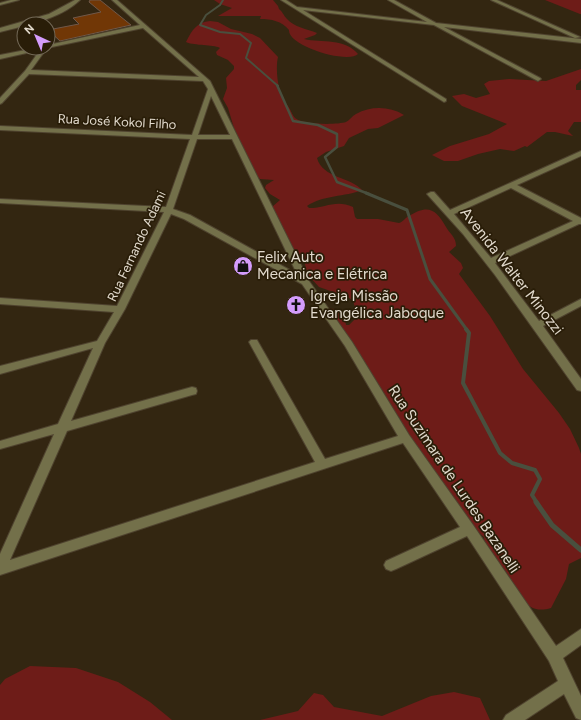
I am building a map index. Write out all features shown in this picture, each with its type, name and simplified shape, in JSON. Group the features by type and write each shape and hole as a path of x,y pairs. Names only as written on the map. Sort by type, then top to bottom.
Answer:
{"street":[{"path":"0,4 17,0"},
{"path":"0,30 56,14 67,9 78,0"},
{"name":"Rua Suzimara de Lurdes Bazanelli","path":"114,0 207,81 305,282 349,344 405,438 469,529 554,656 581,713"},
{"path":"283,0 444,100"},
{"path":"390,0 538,79"},
{"path":"493,0 581,40"},
{"path":"297,8 581,40"},
{"path":"56,46 143,26"},
{"path":"0,57 16,54"},
{"path":"0,102 40,56"},
{"path":"27,72 204,78"},
{"name":"Rua Fernando Adami","path":"0,569 100,343 120,309 169,210 211,89"},
{"name":"Rua José Kokol Filho","path":"0,128 194,137 234,137"},
{"path":"450,213 581,153"},
{"path":"512,185 580,221"},
{"name":"Avenida Walter Minozzi","path":"431,194 450,213 490,262 538,325 581,387"},
{"path":"0,201 169,210 188,217 305,282"},
{"path":"490,262 580,221"},
{"path":"0,301 120,309"},
{"path":"538,325 581,302"},
{"path":"254,342 322,465"},
{"path":"0,370 100,343"},
{"path":"0,446 192,391"},
{"path":"0,569 405,438"},
{"path":"391,565 469,529"},
{"path":"554,656 581,636"},
{"path":"511,720 568,683"}],"shaded area":[{"path":"214,0 273,0 290,22 317,33 304,39 340,43 347,45 358,54 343,57 319,52 298,42 291,36 289,30 283,24 272,20 260,19 261,16 218,16 232,8 220,4"},
{"path":"545,0 581,0 581,14 580,14"},
{"path":"210,21 218,22 231,29 252,34 260,38 278,57 277,76 282,96 295,118 299,120 320,124 342,123 346,122 362,111 374,108 392,110 404,115 378,128 368,129 349,138 344,146 326,152 317,158 320,165 325,170 351,182 362,190 313,202 307,206 309,208 315,208 336,204 347,205 353,207 355,217 357,219 378,219 399,223 421,210 426,209 435,212 455,240 456,246 449,252 461,263 463,268 459,274 490,316 523,369 559,413 570,429 581,454 581,558 569,564 566,579 551,608 541,610 526,604 503,568 486,554 484,537 461,518 408,436 399,417 344,344 326,308 341,310 344,313 346,325 349,325 358,316 353,301 348,297 319,287 308,275 304,261 291,254 272,207 280,200 270,194 265,188 266,185 274,180 260,179 254,174 223,99 227,88 226,78 234,69 234,66 228,60 217,55 216,52 220,48 218,47 186,42 195,27"},
{"path":"581,69 581,80 576,85 576,90 581,90 581,122 574,122 568,131 573,136 555,132 547,132 527,147 525,146 514,151 500,149 478,154 458,161 444,161 432,155 450,146 489,134 507,124 462,106 452,96 464,94 476,98 490,94 484,84 489,81 509,79 546,81"},
{"path":"30,666 76,668 118,682 150,702 172,720 0,720 0,685 5,679"},
{"path":"454,692 480,698 490,720 260,720 298,711 314,693 323,695 334,707 382,716 431,696"}],"building":[{"path":"90,0 100,0 131,25 60,41 56,37 56,28 79,24 73,18 101,12 89,2"}],"waterway":[{"path":"223,0 220,5 206,15 200,25 220,32 240,34 251,43 246,58 277,85"},
{"path":"277,85 293,121 318,125 337,134 337,147 325,157 337,182 369,194"},
{"path":"366,193 407,210 430,279 467,330"},
{"path":"466,329 469,333 463,383 500,453 512,463 535,470 540,479 532,495 537,503"},
{"path":"536,502 552,525 581,550"}],"place":[{"name":"Felix Auto Mecanica e Elétrica","path":"243,266"},
{"name":"Igreja Missão Evangélica Jaboque","path":"296,305"}]}
